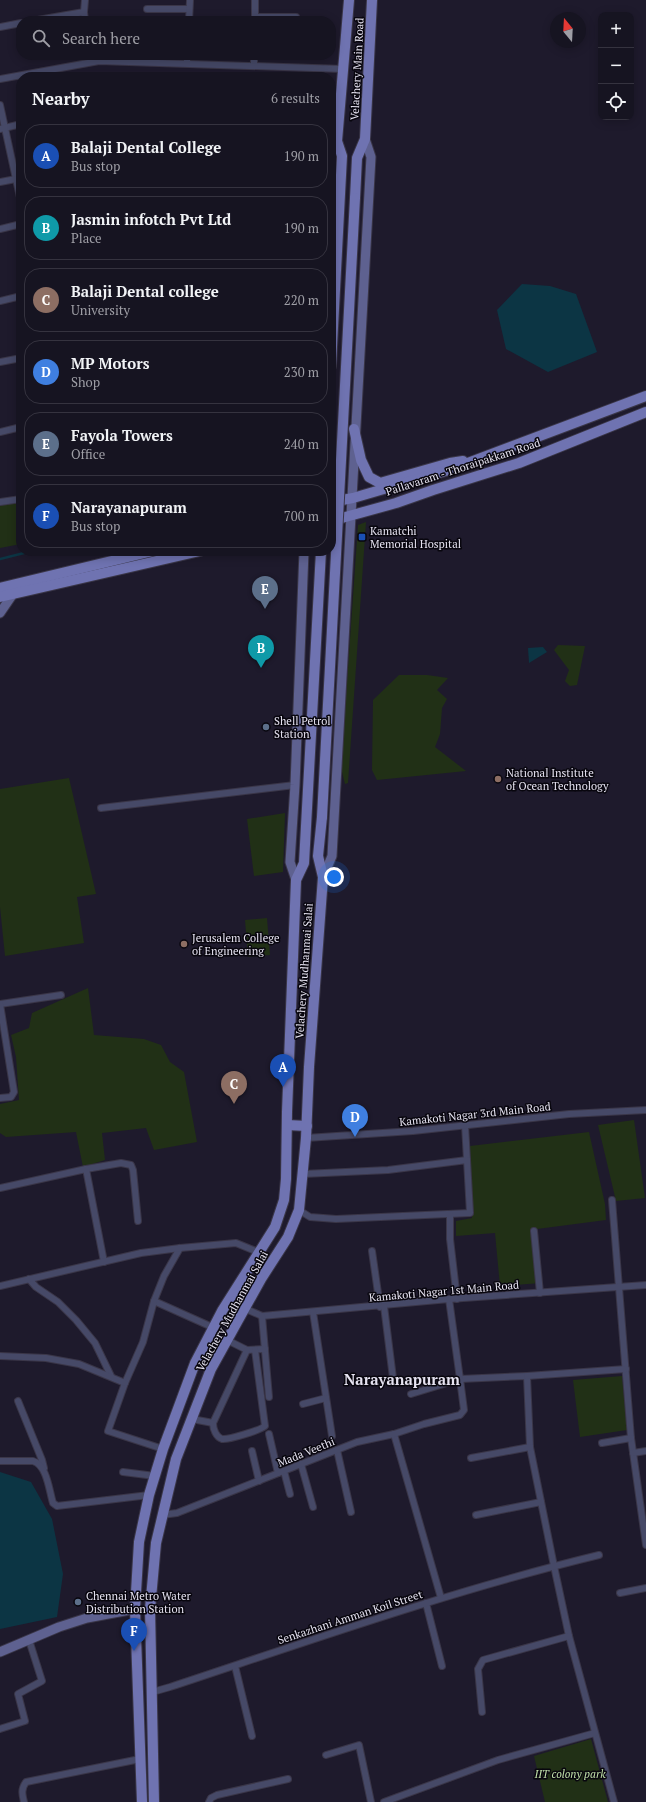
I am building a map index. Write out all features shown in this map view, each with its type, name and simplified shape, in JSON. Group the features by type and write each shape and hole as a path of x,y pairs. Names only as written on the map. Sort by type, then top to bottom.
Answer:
{"main road":[{"name":"Velachery Main Road","path":"336,112 343,68 349,0"},
{"name":"Velachery Main Road","path":"322,817 357,158 365,139 372,0"},
{"name":"Velachery Main Road","path":"336,148 342,156 336,272"},
{"name":"Pallavaram - Thoraipakkam Road","path":"336,501 353,498 427,473 477,460 646,396"},
{"name":"Pallavaram - Thoraipakkam Road","path":"336,520 519,464 646,412"},
{"path":"354,429 360,460 369,477 380,483 427,473"},
{"path":"0,588 132,556"},
{"path":"0,597 178,556"},
{"path":"296,880 304,863 321,556"},
{"name":"Velachery Mudhanmai Salai","path":"154,1802 153,1690 150,1609 156,1543 162,1515 176,1459 211,1369 261,1279 288,1237 299,1210 307,1126 309,1067 323,877 318,856 322,817"},
{"name":"Velachery Mudhanmai Salai","path":"142,1802 136,1609 136,1577 139,1542 149,1495 163,1449 195,1363 212,1327 275,1227 284,1200 296,924 296,880"},
{"path":"287,1125 307,1126"}],"street":[{"path":"84,16 85,0"},
{"path":"189,16 190,0"},
{"path":"255,0 255,16"},
{"path":"146,9 189,9"},
{"path":"61,16 84,12"},
{"path":"0,27 16,24"},
{"path":"254,60 254,65"},
{"path":"37,72 99,61 343,68"},
{"path":"0,79 16,76"},
{"path":"0,105 3,129 16,171"},
{"path":"3,129 16,125"},
{"path":"323,877 332,856 353,498 354,429 371,157 365,139"},
{"path":"0,182 16,178"},
{"path":"0,229 16,225"},
{"path":"0,301 16,297"},
{"path":"0,362 16,359"},
{"path":"0,432 16,428"},
{"path":"0,502 16,500"},
{"path":"296,880 290,862 295,786 304,556"},
{"path":"0,613 13,594"},
{"path":"101,808 295,786"},
{"path":"0,1098 11,1096 14,1092 0,1004 61,995"},
{"name":"Kamakoti Nagar 3rd Main Road","path":"306,1138 465,1125 569,1114 646,1110"},
{"path":"299,1210 310,1217 336,1219 470,1213 465,1125"},
{"path":"303,1174 388,1170 467,1160"},
{"path":"0,1188 121,1162 131,1165 133,1170 138,1220"},
{"path":"86,1169 104,1262"},
{"path":"612,1200 631,1438 646,1545"},
{"path":"450,1214 450,1238 457,1299"},
{"path":"534,1231 540,1293"},
{"path":"0,1286 141,1253 236,1243 258,1252"},
{"path":"163,1449 108,1431 125,1383 143,1342 154,1302 164,1276 180,1248"},
{"path":"372,1251 393,1378"},
{"path":"29,1279 36,1287 58,1302 76,1320 95,1343 111,1376"},
{"name":"Kamakoti Nagar 1st Main Road","path":"228,1301 262,1316 449,1299 646,1285"},
{"path":"449,1299 460,1379"},
{"path":"154,1302 212,1327"},
{"path":"313,1312 332,1436"},
{"path":"262,1316 269,1397"},
{"path":"227,1340 247,1350 265,1349"},
{"path":"247,1350 213,1423 214,1430 219,1437 226,1439 265,1426 255,1350"},
{"path":"0,1356 46,1358 78,1364 111,1376 125,1383"},
{"path":"411,1394 460,1379 626,1369"},
{"path":"527,1376 530,1447 554,1566 570,1636 614,1802"},
{"name":"Mada Veethi","path":"162,1515 177,1513 357,1442 394,1434 424,1424 460,1415 464,1410 460,1379"},
{"path":"303,1404 326,1398"},
{"path":"18,1401 42,1460 53,1503 57,1506 149,1495"},
{"path":"192,1419 213,1423"},
{"path":"269,1434 281,1472 290,1494"},
{"path":"394,1434 441,1598"},
{"path":"602,1443 631,1438"},
{"path":"471,1458 530,1447"},
{"path":"337,1450 351,1512"},
{"path":"252,1451 259,1481"},
{"path":"633,1453 646,1451"},
{"path":"0,1461 33,1461 41,1465 44,1472"},
{"path":"301,1464 313,1507"},
{"path":"123,1472 155,1476"},
{"path":"476,1515 541,1502"},
{"name":"Senkazhani Amman Koil Street","path":"153,1690 156,1691 235,1666 441,1598 554,1566 599,1555"},
{"path":"620,1593 646,1588"},
{"path":"426,1603 442,1666"},
{"path":"0,1652 59,1627 87,1618 136,1609"},
{"path":"482,1712 478,1669 483,1660 570,1636"},
{"path":"0,1729 25,1721 18,1694 42,1681 29,1640"},
{"path":"235,1666 252,1736"},
{"path":"384,1802 498,1760 595,1733"},
{"path":"326,1755 359,1745 371,1802"},
{"path":"24,1802 22,1787 26,1782 140,1759"},
{"path":"209,1802 210,1798 217,1795 288,1779"}],"green space":[{"path":"16,502 16,545 0,548 0,505"},
{"path":"366,522 348,783 345,784 341,768 358,525"},
{"path":"558,645 585,646 577,685 570,686 565,681 569,670 554,650"},
{"path":"399,675 427,675 448,678 437,690 447,699 442,708 440,734 435,747 466,771 377,780 372,770 373,700"},
{"path":"69,778 96,894 77,897 84,943 5,956 0,907 0,789"},
{"path":"285,813 283,872 254,876 247,819"},
{"path":"267,918 270,955 248,957 245,920"},
{"path":"88,988 94,1035 144,1039 161,1045 170,1062 184,1072 197,1142 154,1150 146,1128 102,1133 105,1160 83,1167 76,1132 6,1137 0,1133 0,1104 19,1100 16,1057 11,1035 29,1028 32,1013"},
{"path":"634,1120 645,1198 616,1201 598,1125"},
{"path":"589,1132 605,1204 606,1220 537,1229 541,1283 500,1286 495,1233 456,1236 456,1221 472,1218 470,1146"},
{"path":"622,1376 627,1430 580,1437 573,1380"},
{"name":"IIT colony park","path":"591,1739 608,1802 545,1802 534,1756"}],"water":[{"path":"522,284 550,286 576,294 597,352 548,372 506,349 497,310"},
{"path":"543,647 547,652 529,663 528,648"},
{"path":"0,1472 31,1482 52,1519 63,1574 57,1617 0,1629"}],"waterway":[{"path":"0,559 16,555"}],"place":[{"name":"Kamatchi Memorial Hospital","path":"362,537"},
{"name":"Fayola Towers","path":"265,609"},
{"name":"Jasmin infotch Pvt Ltd","path":"261,668"},
{"name":"Shell Petrol Station","path":"266,727"},
{"name":"National Institute of Ocean Technology","path":"498,779"},
{"name":"Jerusalem College of Engineering","path":"184,944"},
{"name":"Balaji Dental College","path":"283,1087"},
{"name":"Balaji Dental college","path":"234,1104"},
{"name":"MP Motors","path":"355,1137"},
{"name":"Chennai Metro Water Distribution Station","path":"78,1602"},
{"name":"Narayanapuram","path":"134,1651"}],"district":[{"name":"Narayanapuram","path":"402,1380"}]}
